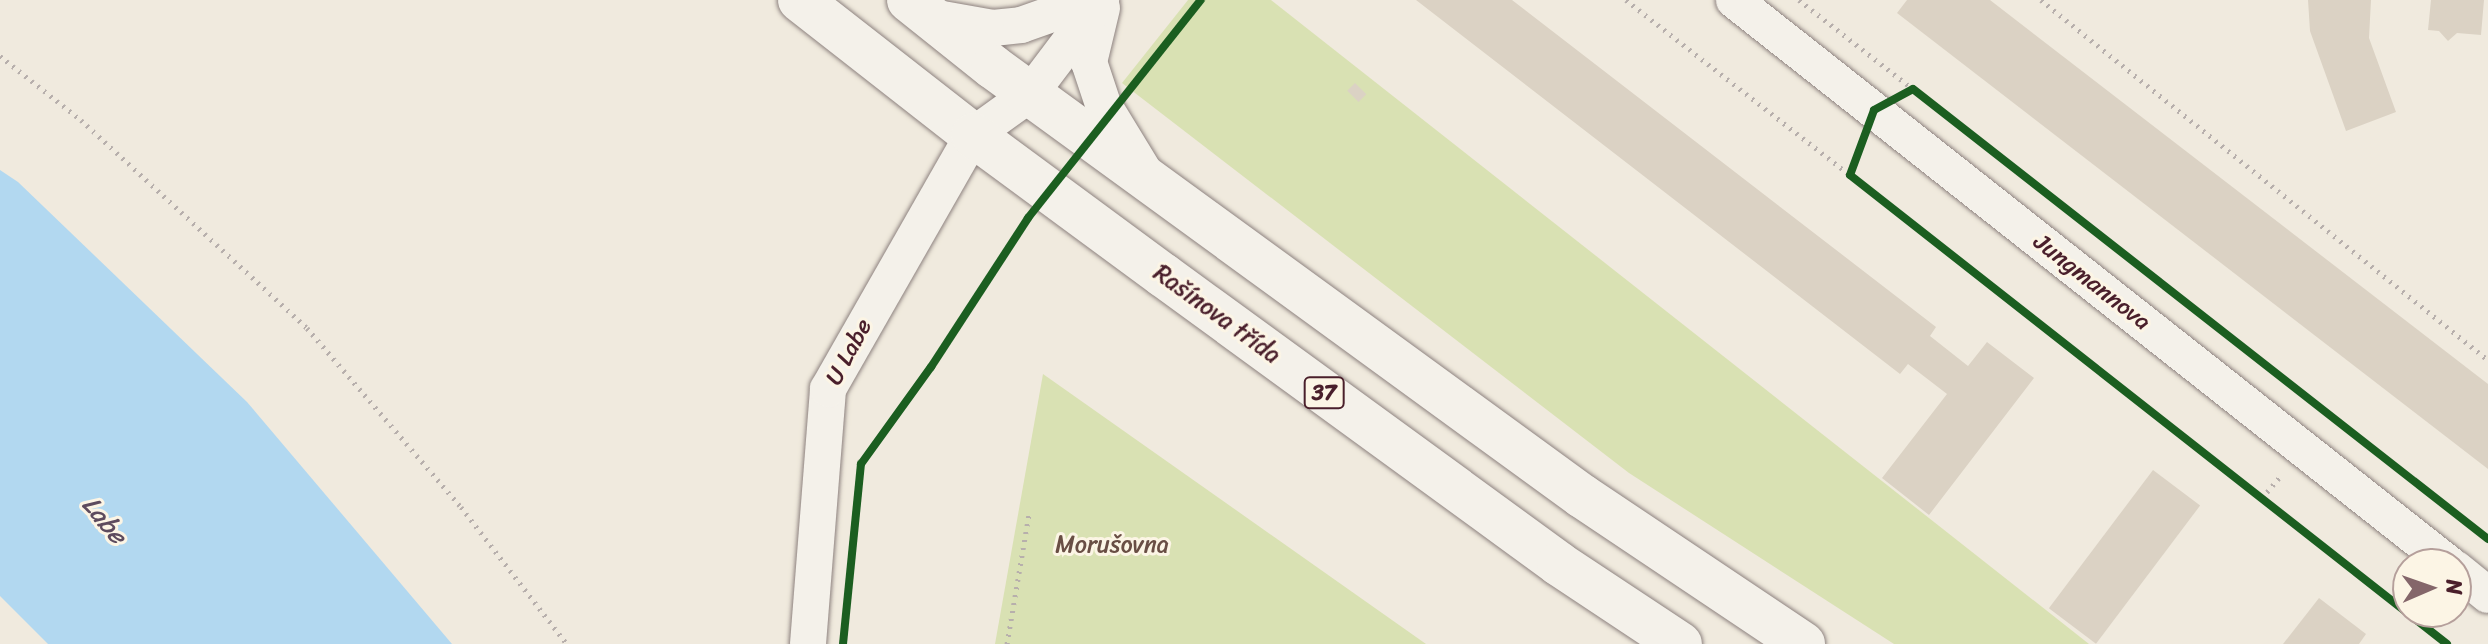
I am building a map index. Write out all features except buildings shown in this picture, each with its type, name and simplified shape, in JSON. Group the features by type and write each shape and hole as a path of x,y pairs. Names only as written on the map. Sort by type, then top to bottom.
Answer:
{"main road":[{"name":"Rašínova třída","path":"800,0 973,135 1559,564 1680,644"},
{"path":"920,9 1030,94 1582,496 1803,644"}],"street":[{"path":"920,9 993,28 1021,25 1092,0"},
{"path":"973,135 1030,94 1102,0"},
{"path":"1102,0 1089,62 1103,104 1150,181"},
{"name":"Jungmannova","path":"1734,0 2429,548"},
{"name":"U Labe","path":"808,644 828,389 973,135"},
{"path":"2472,582 2488,595"}],"path":[{"path":"1626,0 1862,184"},
{"path":"1799,0 1925,99"},
{"path":"2041,0 2488,360"},
{"path":"0,56 81,120 307,328 461,507 567,644"},
{"path":"1850,175 1874,110 1913,89"},
{"path":"2250,488 2275,508"},
{"path":"1007,644 1029,514"}],"green space":[{"path":"1188,0 1271,0 2089,644 1894,644 1629,473 1122,83"},
{"name":"Morušovna","path":"1043,374 1426,644 995,644"}],"water":[{"name":"Labe","path":"0,170 18,182 247,402 452,644 48,644 0,596"}],"cycle path":[{"path":"843,644 861,464 931,367 1028,218 1201,0"},
{"path":"2447,644 1850,175 1874,110 1913,89 2488,539"}]}
